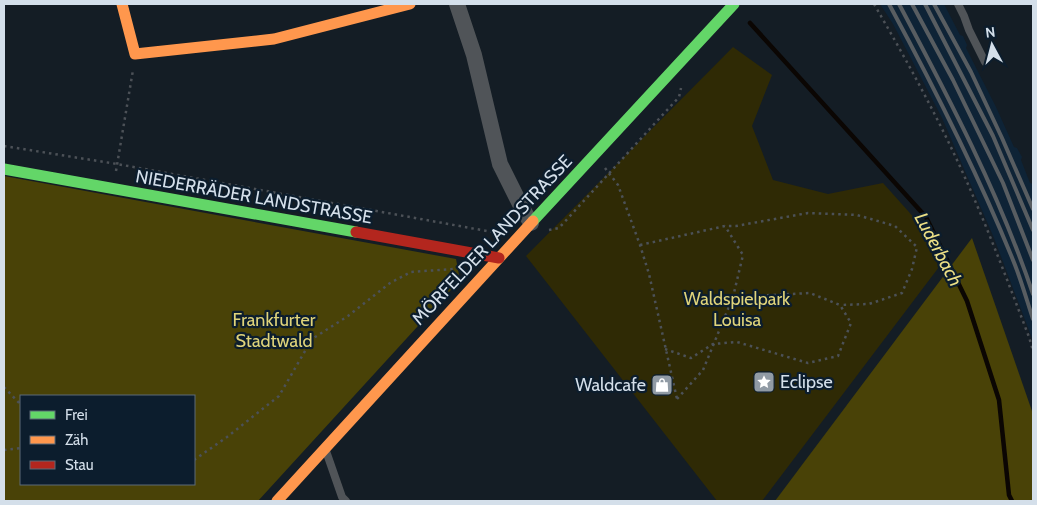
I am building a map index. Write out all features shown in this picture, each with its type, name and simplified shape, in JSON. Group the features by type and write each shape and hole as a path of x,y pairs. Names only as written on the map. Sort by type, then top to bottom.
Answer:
{"street":[{"path":"122,4 135,54 274,38 410,4"},
{"path":"457,4 474,55 500,164 531,223"},
{"name":"MÖRFELDER LANDSTRASSE","path":"277,501 498,258 734,4"},
{"name":"NIEDERRÄDER LANDSTRASSE","path":"4,169 498,258"}],"lane":[{"path":"958,4 985,62"},
{"path":"325,450 342,497 346,501"}],"path":[{"path":"874,4 936,116 973,196 1033,351"},
{"path":"116,172 135,54"},
{"path":"4,146 117,164 500,233"},
{"path":"609,173 618,185 649,274 677,399 703,370 733,297 743,255 725,226"},
{"path":"640,245 725,226 736,226 808,213 857,215 895,226 917,247 912,269 902,292 869,304 840,305 810,293 733,297"},
{"path":"195,459 279,396 312,339 348,316 390,283 411,272 457,268"},
{"path":"665,349 691,358 714,344 737,342 808,363 838,356 851,322 840,305"},
{"path":"4,387 20,404"},
{"path":"4,450 20,448"}],"shaded area":[{"path":"880,4 944,4 960,35 963,36 967,45 966,48 1014,147 1017,148 1022,157 1021,160 1030,183 1033,184 1033,341 994,238 942,118 893,24"}],"green space":[{"name":"Waldspielpark Louisa","path":"733,47 772,75 752,126 773,180 828,194 883,183 917,221 939,267 762,501 717,501 526,256"},
{"name":"Frankfurter Stadtwald","path":"4,176 456,259 460,280 258,501 4,501"},
{"path":"972,238 1033,414 1033,501 775,501"}],"waterway":[{"name":"Luderbach","path":"750,23 926,217 967,301 999,400 1009,495 1012,501"}],"railway":[{"path":"889,4 940,100 987,198 1015,265 1033,319"},
{"path":"899,4 972,146 1005,219 1033,294"},
{"path":"912,4 953,80 1003,183 1033,260"},
{"path":"925,4 993,136 1033,230"},
{"path":"934,4 971,72 1033,209"}],"traffic: fast":[{"path":"533,221 734,4"},
{"path":"4,169 356,232"}],"traffic: slow":[{"path":"122,4 135,54 274,39 410,4"},
{"path":"277,501 533,221"}],"traffic: jam":[{"path":"356,232 499,258"}],"place":[{"name":"Eclipse","path":"764,382"},
{"name":"Waldcafe","path":"662,385"}]}
